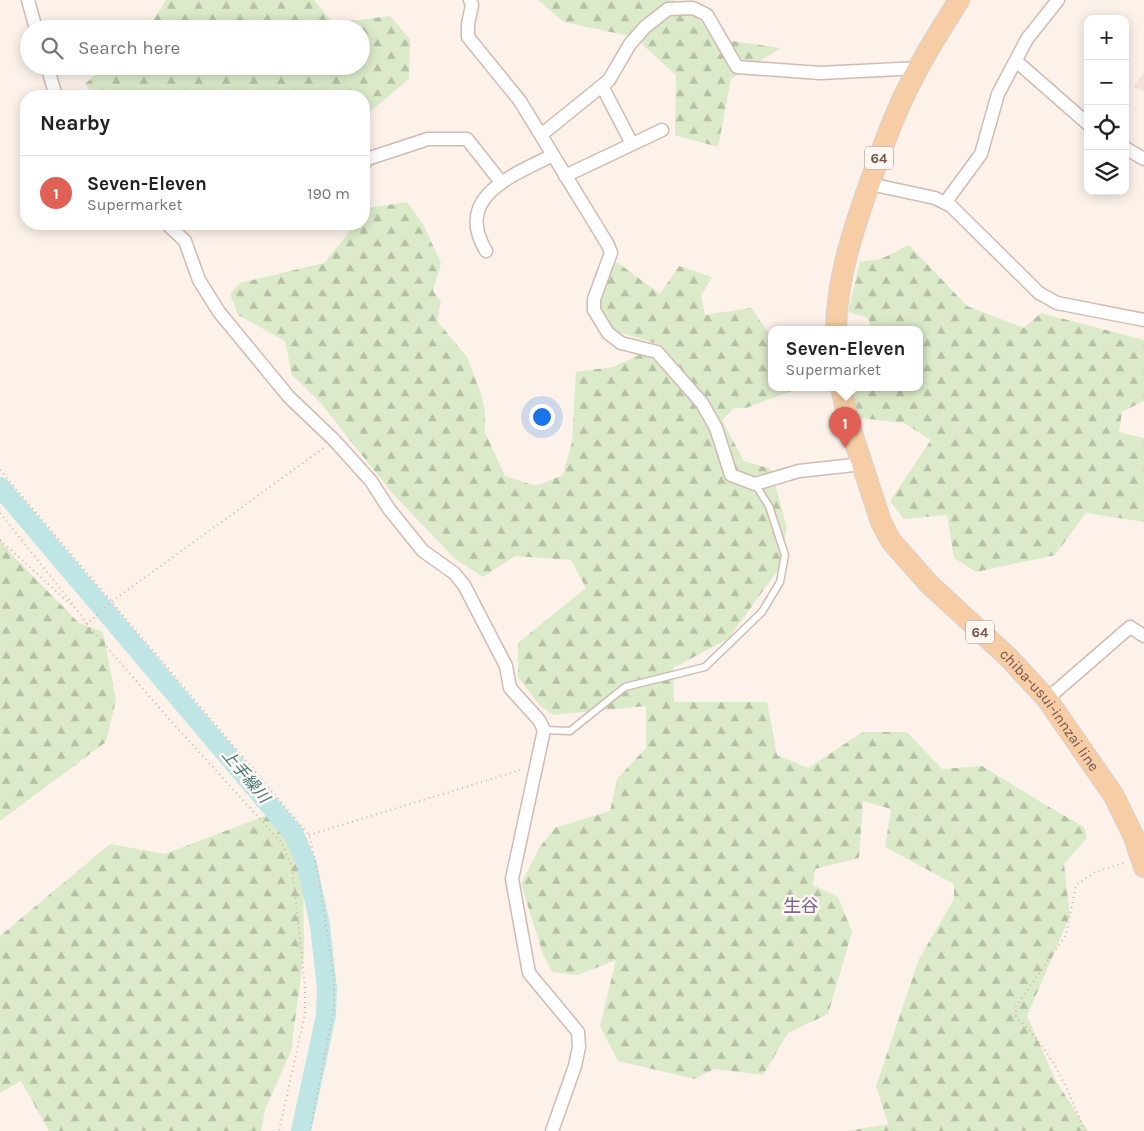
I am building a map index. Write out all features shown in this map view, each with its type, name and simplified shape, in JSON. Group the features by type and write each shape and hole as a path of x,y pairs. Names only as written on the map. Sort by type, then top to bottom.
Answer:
{"main road":[{"name":"64","path":"836,326 841,284 857,219 893,118 919,68 959,0"},
{"name":"chiba-usui-innzai line","path":"842,391 849,424 881,522 895,547 929,584 1008,656 1048,699 1114,796 1124,815 1143,863"}],"street":[{"path":"28,0 34,20"},
{"path":"470,0 472,5 468,24 468,37 520,101 611,253 594,299 594,310 608,333 620,343 657,352 702,403 716,428 731,476 754,484 799,471 863,464"},
{"path":"945,203 981,154 987,140 998,94 1027,40 1058,0"},
{"path":"541,135 609,80 630,44 645,27 668,9 694,8 706,15 736,67 820,73 919,68"},
{"path":"1016,61 1084,120"},
{"path":"50,75 54,90"},
{"path":"602,86 632,144"},
{"path":"565,176 662,130"},
{"path":"370,158 428,139 467,139 501,182"},
{"path":"1128,150 1144,159"},
{"path":"486,252 479,240 479,209 485,196 501,182 552,155"},
{"path":"870,184 935,198 945,203 970,222 1039,293 1057,303 1144,320"},
{"path":"173,230 185,241 199,280 219,312 289,397 334,440 371,481 388,509 423,551 454,573 464,585 506,666 510,688 539,720 544,730 512,879 530,973 578,1032 579,1047 575,1066 552,1131"},
{"path":"1048,699 1130,627 1144,636"}],"lane":[{"path":"544,730 570,731 625,687 705,666 762,612 780,582 785,555 769,506 754,484"}],"path":[{"path":"87,624 111,602 334,440"},
{"path":"0,470 309,835 317,868 334,980 334,1007 310,1131"},
{"path":"0,513 87,624 169,719 282,843 292,867 305,986 305,1014 279,1131"},
{"path":"0,540 79,612"},
{"path":"309,835 537,765"},
{"path":"1085,1131 1067,1087 1048,1053 1016,1017 1016,1006 1066,935 1076,885 1095,872 1143,863"}],"shaded area":[{"path":"1144,72 1144,92 1134,87"}],"green space":[{"path":"166,0 314,0 331,20 154,20"},
{"path":"538,0 673,0 725,40 781,48 731,79 718,147 675,135 676,75 634,37 564,22"},
{"path":"390,16 410,39 409,79 370,112 370,90 90,90 85,84 95,75 370,75 370,20 357,20"},
{"path":"407,202 423,224 441,263 433,291 441,302 437,321 467,357 481,394 485,412 485,432 505,476 536,486 563,475 572,442 576,372 613,367 661,345 618,332 598,309 600,292 617,262 660,294 679,266 712,277 701,296 705,315 751,308 768,332 768,391 791,391 746,408 734,408 722,420 744,461 771,469 787,528 778,570 728,639 673,668 674,702 767,702 777,755 808,768 863,732 907,732 942,769 982,766 1084,827 1087,838 1064,864 1070,916 1027,1016 1056,1081 1088,1131 847,1131 888,1124 876,1086 919,959 954,899 954,884 885,847 891,809 863,801 859,858 815,869 813,885 838,897 852,932 828,1014 788,1033 763,1075 714,1069 695,1079 618,1061 600,1026 616,960 578,975 552,972 543,954 521,884 539,848 555,828 610,811 617,779 646,748 646,706 553,715 540,706 518,677 518,643 586,588 571,560 515,556 483,577 455,559 392,493 319,401 292,375 285,341 238,315 230,294 240,283 324,263 351,230 370,230 370,208"},
{"path":"909,245 967,306 1024,328 1041,313 1144,340 1144,401 1122,412 1119,432 1144,438 1144,522 1086,513 1055,555 976,572 954,558 947,515 904,519 890,501 931,440 904,423 860,418 850,392 923,391 923,326 871,326 868,318 848,312 860,262 881,259"},
{"path":"0,540 12,555 79,623 103,632 116,700 106,742 0,821"},
{"path":"270,814 303,867 304,953 291,1051 265,1110 261,1131 49,1131 21,1081 0,1093 0,936 110,844 165,854"}],"waterway":[{"name":"上手繰川","path":"0,487 294,834 307,865 320,926 327,989 326,1015 301,1131"}],"place":[{"name":"Seven-Eleven","path":"845,448"}],"district":[{"name":"生谷","path":"801,906"}]}
